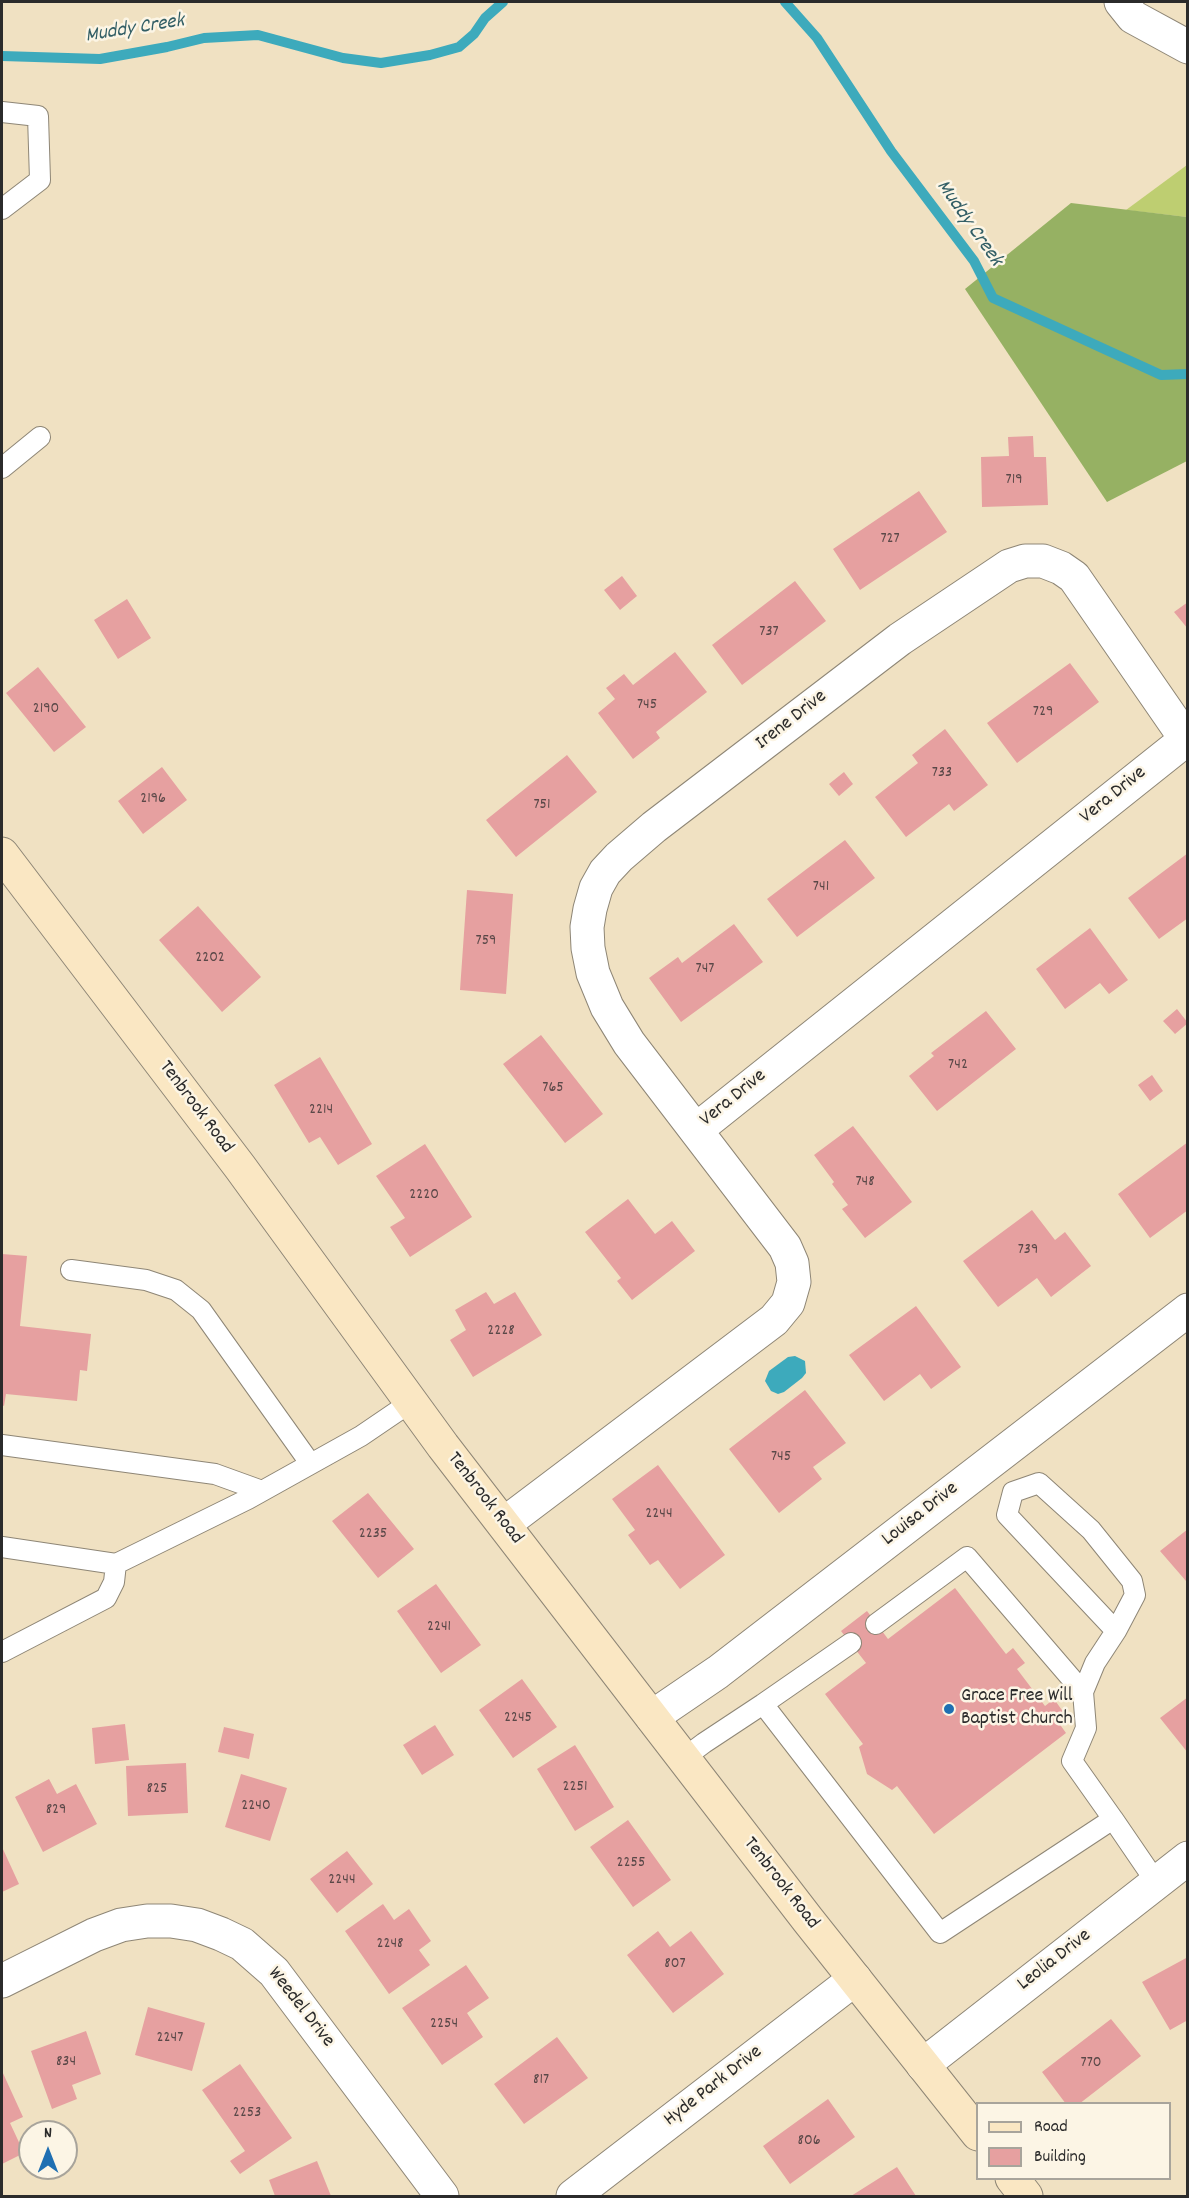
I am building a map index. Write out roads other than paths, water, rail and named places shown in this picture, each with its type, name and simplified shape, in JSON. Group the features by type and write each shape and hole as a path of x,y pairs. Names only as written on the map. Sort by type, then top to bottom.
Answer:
{"street":[{"path":"1121,2 1132,17 1188,47"},
{"name":"Irene Drive","path":"696,1130 615,1023 593,973 588,948 590,909 596,888 605,872 619,857 654,827 900,639 1009,566 1025,561 1043,561 1061,568 1074,577 1187,739"},
{"name":"Vera Drive","path":"504,1524 774,1320 788,1304 794,1282 792,1263 785,1247 696,1130 1187,739"},
{"name":"Tenbrook Road","path":"2,854 240,1167 411,1402 504,1524 855,1979 976,2132"},
{"name":"Louisa Drive","path":"652,1716 718,1672 1188,1310"},
{"name":"Leolia Drive","path":"922,2065 1188,1858"},
{"name":"Weedel Drive","path":"2,1981 94,1935 121,1925 147,1921 171,1921 197,1925 242,1944 274,1972 442,2196"},
{"name":"Hyde Park Drive","path":"573,2196 855,1979"},
{"path":"1014,2180 1026,2196"}],"lane":[{"path":"2,112 38,116 40,180 2,209"},
{"path":"2,468 40,437"},
{"path":"71,1270 146,1280 176,1290 201,1310 310,1463"},
{"path":"2,1547 116,1564 262,1491 361,1436 411,1402"},
{"path":"2,1445 215,1474 262,1491"},
{"path":"989,1463 1013,1491"},
{"path":"1013,1491 1039,1483 1091,1530 1132,1581 1135,1596 1095,1663 1083,1692 1086,1728 1072,1761 1156,1882"},
{"path":"1013,1491 1006,1515 1116,1631"},
{"path":"876,1624 967,1557 1083,1692"},
{"path":"2,1652 106,1598 114,1582 116,1564"},
{"path":"684,1758 850,1643"},
{"path":"763,1704 940,1933 1113,1819"}],"water":[{"path":"795,1356 805,1361 806,1373 784,1392 778,1394 771,1391 765,1381 769,1371 788,1357"}],"waterway":[{"name":"Muddy Creek","path":"2,56 100,59 204,38 258,35 343,58 381,63 430,55 459,47 503,2"},
{"name":"Muddy Creek","path":"785,2 817,38 891,151 974,261 993,298 1161,375 1188,374"}],"place":[{"name":"Grace Free Will Baptist Church","path":"949,1709"}]}
